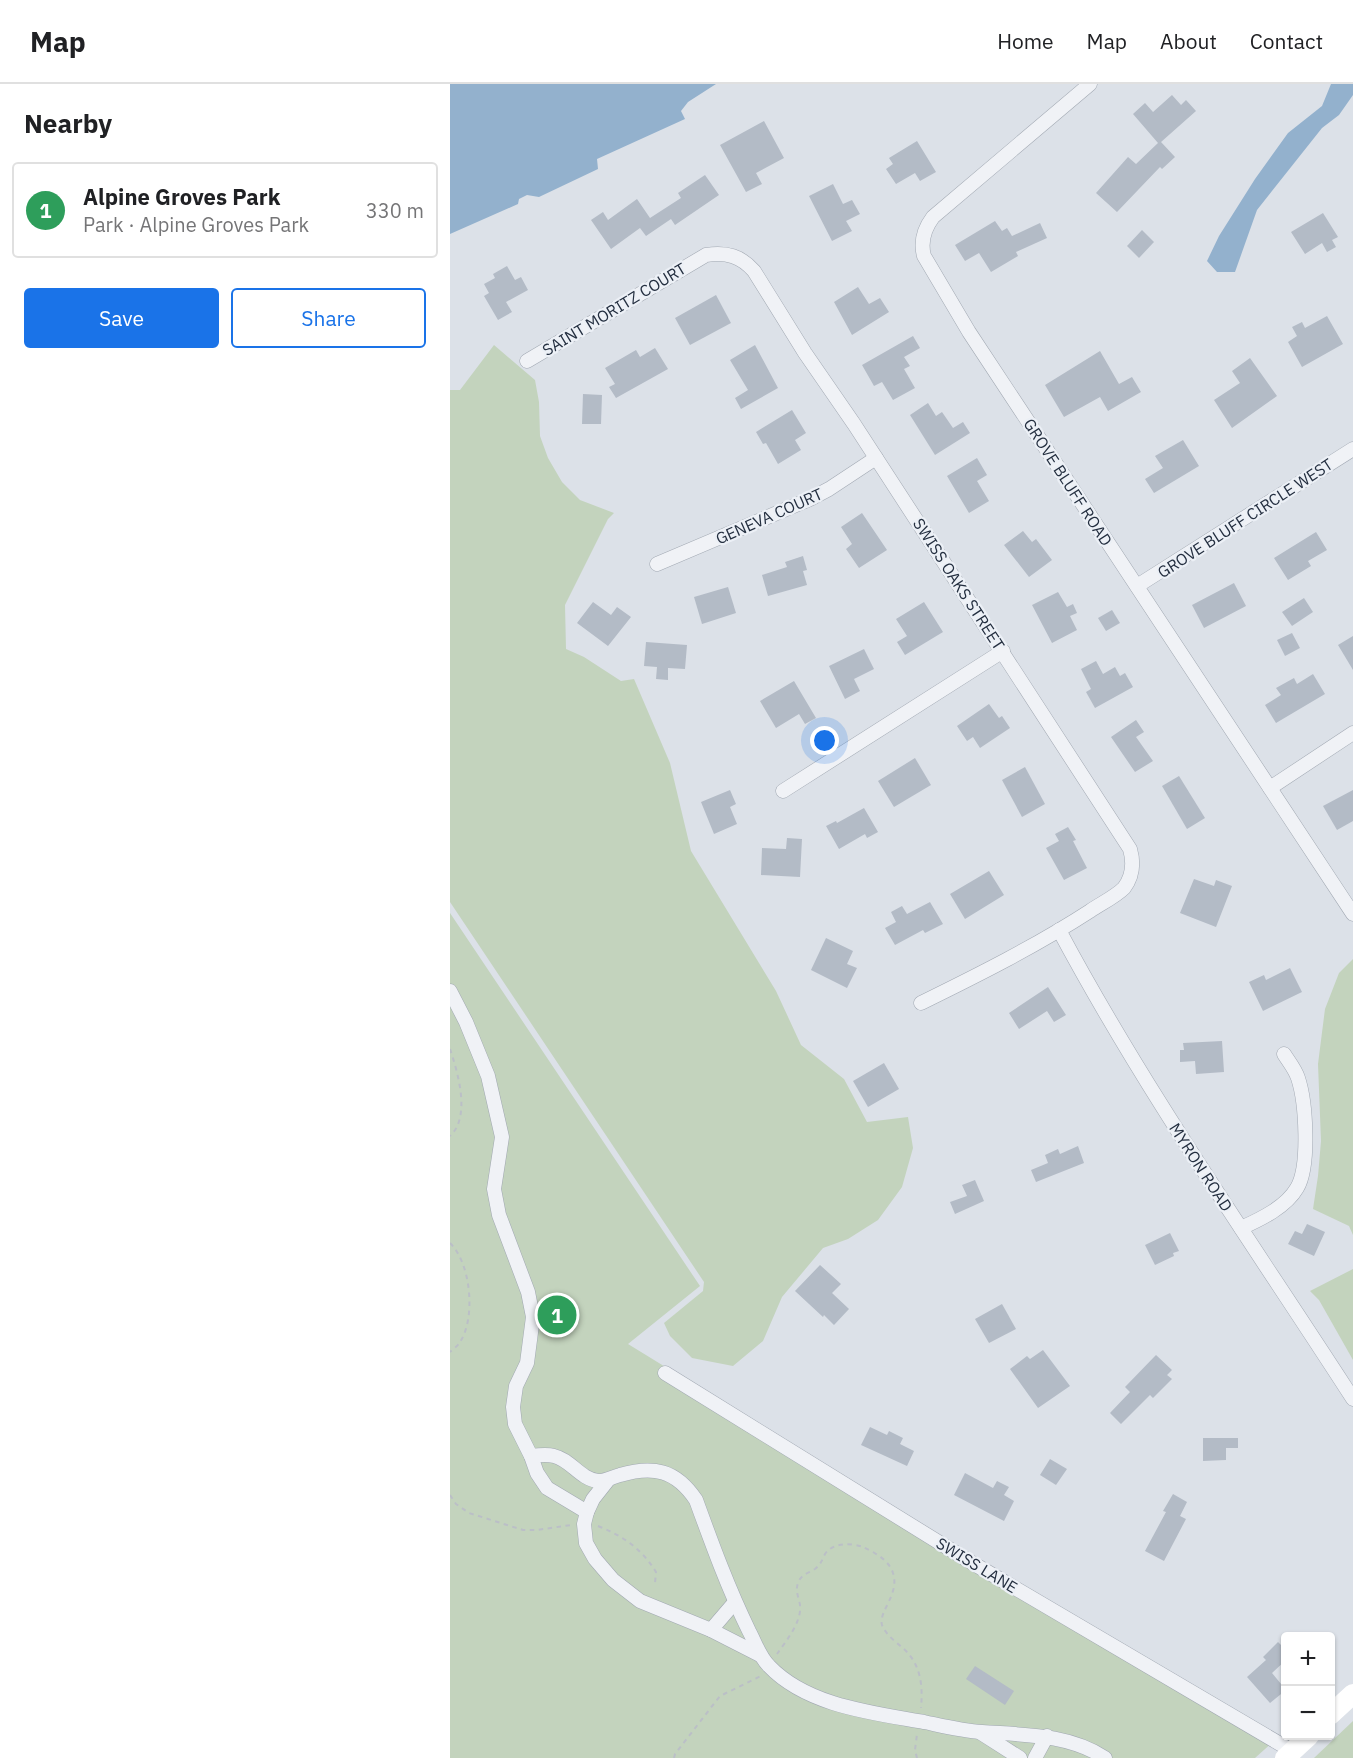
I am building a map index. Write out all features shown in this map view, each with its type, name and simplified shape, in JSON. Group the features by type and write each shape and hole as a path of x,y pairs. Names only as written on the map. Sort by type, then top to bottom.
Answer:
{"main road":[{"path":"1335,1710 1353,1694"},
{"path":"1289,1755 1305,1740"}],"street":[{"name":"GROVE BLUFF ROAD","path":"1090,84 933,217 923,233 922,252 969,332 1353,914"},
{"name":"SWISS OAKS STREET","path":"701,258 718,253 730,254 741,259 750,267 1003,651 1130,849 1132,859 1129,880 1123,888 1059,930 986,971 921,1003"},
{"name":"SAINT MORITZ COURT","path":"527,361 701,258"},
{"name":"GROVE BLUFF CIRCLE WEST","path":"1137,586 1353,449"},
{"name":"GENEVA COURT","path":"657,564 810,499 876,458"},
{"path":"783,791 1003,651"},
{"path":"1270,788 1353,733"},
{"name":"MYRON ROAD","path":"1059,930 1086,981 1149,1086 1353,1399"},
{"path":"450,991 466,1022 488,1076 500,1122 502,1137 496,1168 496,1198 499,1215 528,1293 533,1317 526,1363 516,1386 513,1407 514,1424 537,1473 547,1488 585,1518"},
{"path":"1241,1227 1274,1210 1296,1190 1302,1178 1305,1164 1301,1094 1298,1079 1284,1054"},
{"name":"SWISS LANE","path":"665,1372 969,1561 1289,1755"},
{"path":"531,1456 555,1456 588,1478 597,1481 648,1469 669,1474 688,1488 696,1500 735,1602 764,1661"},
{"path":"608,1480 593,1499 585,1518 586,1543 595,1560 613,1580 640,1601 711,1630 764,1661 784,1678 820,1699 866,1712 979,1732 1047,1736 1094,1750 1105,1758"},
{"path":"711,1630 735,1602"},
{"path":"979,1732 1020,1758"},
{"path":"1035,1758 1047,1736"}],"path":[{"path":"450,1049 460,1093 462,1114 450,1136"},
{"path":"450,1244 454,1247 465,1270 470,1306 467,1324 460,1342 450,1352"},
{"path":"450,1495 456,1504 469,1513 523,1530 537,1530 585,1518 633,1545 648,1559 656,1572 656,1582"},
{"path":"674,1758 720,1696 760,1677 764,1661 800,1617 798,1582 804,1574 822,1562 826,1553 836,1545 853,1544 877,1553 893,1572 892,1596 882,1614 882,1624 891,1638 906,1650 921,1677 921,1705 915,1750 917,1758"}],"green space":[{"path":"494,345 535,380 539,402 540,436 548,458 562,482 580,500 614,513 608,519 565,605 566,649 584,657 621,681 634,679 670,763 691,851 776,991 801,1045 844,1079 867,1122 908,1117 913,1148 902,1187 878,1220 848,1239 823,1248 782,1297 763,1341 733,1366 692,1358 670,1336 664,1323 703,1291 704,1282 450,902 450,390 460,390"},
{"path":"450,913 700,1286 628,1344 1274,1741 1255,1758 450,1758"},
{"path":"1353,959 1353,1235 1349,1226 1313,1209 1321,1141 1318,1064 1325,1009 1339,973"},
{"path":"1353,1269 1353,1360 1319,1300 1310,1291"},
{"path":"1353,1721 1353,1758 1314,1758 1335,1740"}],"water":[{"path":"450,84 716,84 688,102 681,111 685,119 597,159 598,169 539,197 527,195 519,199 518,204 450,234"},
{"path":"1331,84 1353,84 1353,95 1339,115 1322,128 1257,210 1235,272 1217,272 1207,261 1219,236 1255,179 1288,133 1322,106"}],"building":[{"path":"1172,95 1181,105 1186,100 1196,111 1161,142 1175,157 1162,169 1160,167 1117,212 1096,193 1128,157 1136,164 1158,143 1133,114 1145,103 1153,112"},
{"path":"764,121 784,158 756,173 762,184 746,192 720,145"},
{"path":"917,141 936,172 920,181 915,173 896,184 886,169 893,164 889,158"},
{"path":"705,175 719,195 675,225 671,219 646,236 640,228 611,249 591,220 603,212 608,220 637,199 650,218 681,198 678,193"},
{"path":"833,184 843,204 852,200 860,214 846,221 852,231 832,241 809,196"},
{"path":"1323,213 1338,237 1332,240 1336,247 1327,252 1322,243 1305,254 1291,232"},
{"path":"995,221 1002,231 1007,228 1012,236 1040,223 1047,238 1016,252 1018,256 991,272 979,253 965,261 955,245"},
{"path":"1142,230 1154,242 1139,258 1127,246"},
{"path":"507,266 515,280 521,277 528,290 506,302 512,312 498,320 484,296 489,293 484,284 495,278 493,274"},
{"path":"858,287 869,304 880,298 889,312 852,335 834,302"},
{"path":"716,295 731,323 690,345 675,318"},
{"path":"1327,316 1343,344 1302,367 1288,342 1297,336 1292,327 1302,322 1305,328"},
{"path":"913,336 920,348 904,357 910,366 904,369 915,388 893,400 882,382 874,386 862,365"},
{"path":"755,345 778,388 741,409 735,398 748,390 730,360"},
{"path":"655,348 668,369 616,398 609,387 615,384 605,368 636,350 640,357"},
{"path":"1100,351 1119,384 1132,377 1141,392 1108,411 1100,397 1064,417 1045,385"},
{"path":"1250,358 1277,396 1232,428 1214,400 1240,383 1232,371"},
{"path":"583,394 602,395 601,424 582,424"},
{"path":"928,403 936,416 942,412 953,428 963,422 970,433 935,455 910,415"},
{"path":"792,410 806,433 795,440 801,450 778,464 766,443 763,444 756,432"},
{"path":"1183,440 1199,466 1154,493 1145,479 1163,468 1155,456"},
{"path":"977,458 987,475 977,481 989,501 969,513 947,476"},
{"path":"862,513 887,550 859,568 846,549 852,544 841,527"},
{"path":"1023,531 1032,542 1036,539 1052,560 1029,577 1004,545"},
{"path":"1316,532 1327,550 1308,561 1311,566 1288,580 1274,558"},
{"path":"803,556 807,570 803,571 807,585 768,596 762,575 787,567 785,562"},
{"path":"1234,583 1246,606 1204,628 1192,605"},
{"path":"728,587 736,613 702,624 694,597"},
{"path":"1058,592 1067,607 1073,604 1077,613 1070,616 1077,630 1052,643 1032,605"},
{"path":"1304,598 1313,612 1292,626 1282,612"},
{"path":"593,602 611,615 617,607 631,617 608,646 577,623"},
{"path":"924,602 943,632 905,655 897,642 907,636 896,619"},
{"path":"1112,610 1120,623 1106,631 1098,618"},
{"path":"1292,633 1300,648 1285,656 1277,640"},
{"path":"1353,636 1353,670 1338,645"},
{"path":"646,642 687,645 685,669 668,668 668,680 656,679 657,667 644,666"},
{"path":"864,649 874,669 854,679 860,691 845,699 829,666"},
{"path":"1096,661 1103,674 1115,667 1120,676 1125,673 1133,687 1095,708 1086,692 1091,689 1081,669"},
{"path":"1313,674 1325,694 1276,723 1265,705 1281,695 1276,688 1294,678 1297,684"},
{"path":"794,681 816,718 805,724 799,714 776,728 760,701"},
{"path":"989,704 999,718 1002,716 1010,728 980,748 973,737 967,741 957,726"},
{"path":"1136,720 1144,732 1136,737 1153,761 1135,772 1111,737"},
{"path":"915,758 931,785 894,807 878,781"},
{"path":"1025,767 1045,804 1022,817 1002,780"},
{"path":"1179,776 1205,818 1187,829 1162,786"},
{"path":"730,790 736,804 730,807 737,824 714,834 701,802"},
{"path":"1353,790 1353,821 1337,830 1323,806"},
{"path":"864,808 878,832 867,838 865,834 839,849 826,826 836,821 837,823"},
{"path":"1068,827 1087,868 1064,880 1046,848 1059,841 1055,834"},
{"path":"787,838 802,839 800,877 761,875 762,848 786,849"},
{"path":"989,871 1004,895 965,919 950,894"},
{"path":"1194,879 1214,886 1216,880 1232,886 1216,927 1180,913"},
{"path":"930,902 943,924 925,933 923,930 895,945 885,928 896,922 891,912 902,906 907,914"},
{"path":"826,938 853,951 847,964 857,968 847,988 811,970"},
{"path":"1290,968 1302,992 1263,1011 1249,982 1264,975 1266,980"},
{"path":"1048,987 1066,1015 1054,1022 1047,1011 1019,1029 1009,1013"},
{"path":"1222,1041 1224,1072 1196,1074 1195,1061 1180,1062 1180,1050 1184,1050 1183,1043"},
{"path":"884,1063 899,1089 868,1107 853,1081"},
{"path":"1078,1146 1084,1163 1036,1182 1031,1170 1048,1163 1045,1155 1058,1149 1060,1154"},
{"path":"975,1180 984,1201 955,1214 950,1202 967,1196 962,1185"},
{"path":"1307,1224 1325,1232 1314,1256 1288,1244 1295,1231 1302,1234"},
{"path":"1170,1233 1179,1251 1155,1265 1145,1245"},
{"path":"820,1265 841,1284 832,1293 849,1309 834,1325 795,1291"},
{"path":"1002,1304 1016,1329 989,1343 975,1319"},
{"path":"1043,1350 1070,1386 1038,1408 1010,1369 1027,1356 1030,1359"},
{"path":"1156,1355 1172,1370 1167,1375 1172,1379 1153,1398 1150,1395 1121,1424 1110,1413 1130,1392 1125,1387"},
{"path":"870,1427 887,1435 889,1431 903,1438 900,1444 914,1451 907,1466 861,1445"},
{"path":"1203,1438 1238,1438 1238,1448 1226,1448 1226,1460 1203,1461"},
{"path":"1050,1459 1067,1469 1056,1485 1040,1475"},
{"path":"965,1473 993,1488 997,1481 1009,1487 1004,1495 1014,1501 1004,1521 954,1495"},
{"path":"1173,1494 1187,1502 1180,1516 1186,1519 1164,1561 1145,1551"},
{"path":"1278,1642 1281,1645 1281,1665 1272,1673 1281,1684 1281,1694 1270,1703 1247,1677 1266,1660 1263,1657"},
{"path":"975,1666 1014,1691 1005,1705 966,1679"}],"place":[{"name":"Alpine Groves Park","path":"557,1315"}]}
